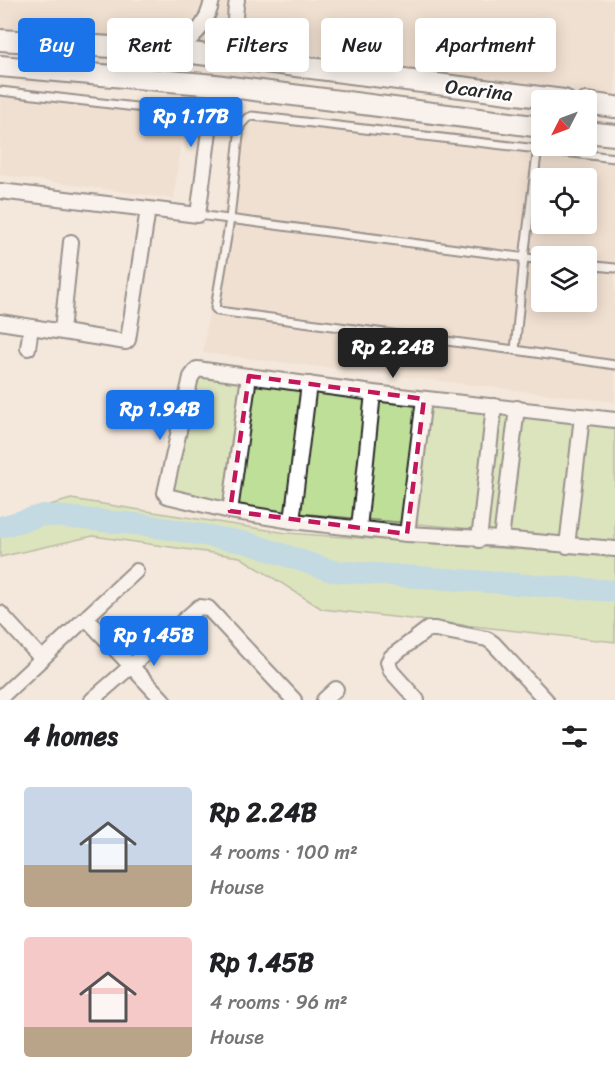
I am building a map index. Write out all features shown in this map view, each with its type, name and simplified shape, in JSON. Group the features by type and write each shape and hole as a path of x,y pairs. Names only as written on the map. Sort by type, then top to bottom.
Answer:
{"main road":[{"name":"Ocarina","path":"0,40 107,47"},
{"name":"Ocarina","path":"0,66 215,85 531,126"},
{"name":"Ocarina","path":"309,69 531,96"},
{"path":"597,105 615,107"},
{"path":"597,133 615,135"}],"street":[{"path":"193,37 199,32 210,10 212,0"},
{"path":"235,18 237,0"},
{"path":"0,194 198,215 215,85"},
{"path":"0,322 128,341 148,209"},
{"path":"62,331 71,242"},
{"path":"28,348 31,327"},
{"path":"615,420 373,393 197,369 193,372 165,493 167,496 230,511 292,521 407,534 615,549"},
{"path":"230,511 249,376"},
{"path":"292,521 309,384"},
{"path":"359,528 373,393"},
{"path":"407,534 424,399"},
{"path":"479,540 495,406"},
{"path":"501,539 517,408"},
{"path":"567,546 582,416"},
{"path":"0,698 136,571"},
{"path":"92,700 199,607 204,606 294,700"},
{"path":"0,613 42,659"},
{"path":"86,618 163,700"},
{"path":"417,700 391,671 388,662 422,631 435,629 493,642 546,700"},
{"path":"324,700 336,688"}],"lane":[{"path":"0,91 212,116"},
{"path":"531,146 252,116 247,118 240,126 230,219 216,305 218,311 615,365"},
{"path":"597,155 615,158"},
{"path":"515,350 538,156"},
{"path":"198,215 531,259"},
{"path":"597,266 615,268"}],"highlighted area":[{"path":"249,376 424,399 407,534 230,511"}],"shaded area":[{"path":"0,0 615,0 615,107 597,103 597,90 531,90 531,96 301,72 309,72 309,18 205,18 205,62 193,61 193,18 107,18 107,51 95,50 95,18 18,18 18,42 0,40"},
{"path":"0,84 184,113 174,199 0,175"},
{"path":"237,111 531,150 531,156 577,156 615,161 615,402 203,353"}],"green space":[{"path":"196,373 615,421 615,542 164,501"},
{"path":"71,499 287,533 615,556 615,642 322,609 240,557 93,536 0,557 0,519"}],"waterway":[{"path":"0,527 43,515 146,525 248,543 332,571 615,591"}]}
